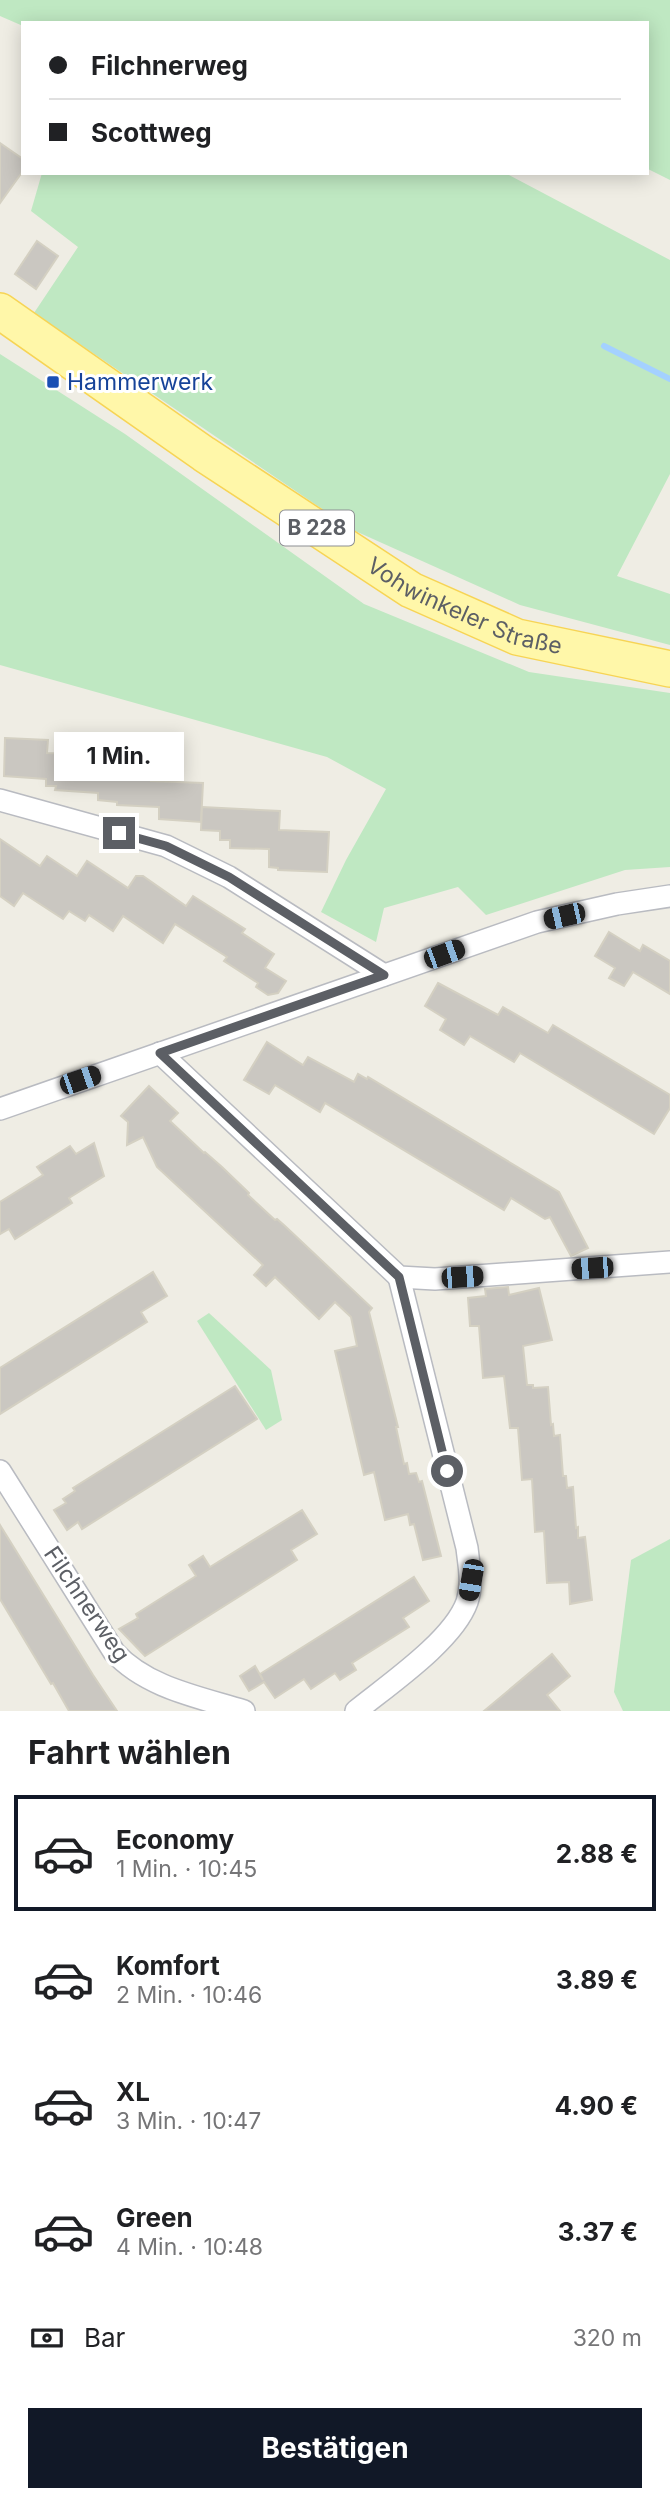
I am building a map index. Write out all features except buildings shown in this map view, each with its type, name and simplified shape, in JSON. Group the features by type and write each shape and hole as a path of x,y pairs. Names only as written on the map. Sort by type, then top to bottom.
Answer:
{"main road":[{"name":"Vohwinkeler Straße","path":"0,311 204,454 411,590 517,637 670,669"}],"street":[{"path":"0,800 166,846 229,877 384,975"},
{"path":"0,1109 537,922 617,904 670,896"},
{"path":"160,1053 399,1277 467,1548 471,1580 467,1601 453,1626 435,1645 356,1711"},
{"path":"399,1277 435,1279 670,1262"},
{"name":"Filchnerweg","path":"0,1471 114,1652 127,1666 170,1687 244,1711"}],"green space":[{"path":"0,0 670,0 670,180 649,170 649,21 21,21 21,25 0,16"},
{"path":"41,175 509,175 670,260 670,474 617,576 670,594 670,645 520,605 353,530 34,313 78,247 31,211"},
{"path":"0,354 125,434 364,604 529,672 670,693 670,867 625,870 486,915 458,887 384,908 376,942 321,912 346,860 386,789 327,757 0,665"},
{"path":"209,1313 271,1370 282,1420 266,1430 197,1321"},
{"path":"670,1539 670,1711 623,1711 614,1692 631,1560"}],"waterway":[{"path":"604,346 670,379"}],"place":[{"name":"Hammerwerk","path":"53,382"}],"route":[{"path":"119,833 166,846 229,877 384,975 160,1053 399,1277 447,1471"}]}
